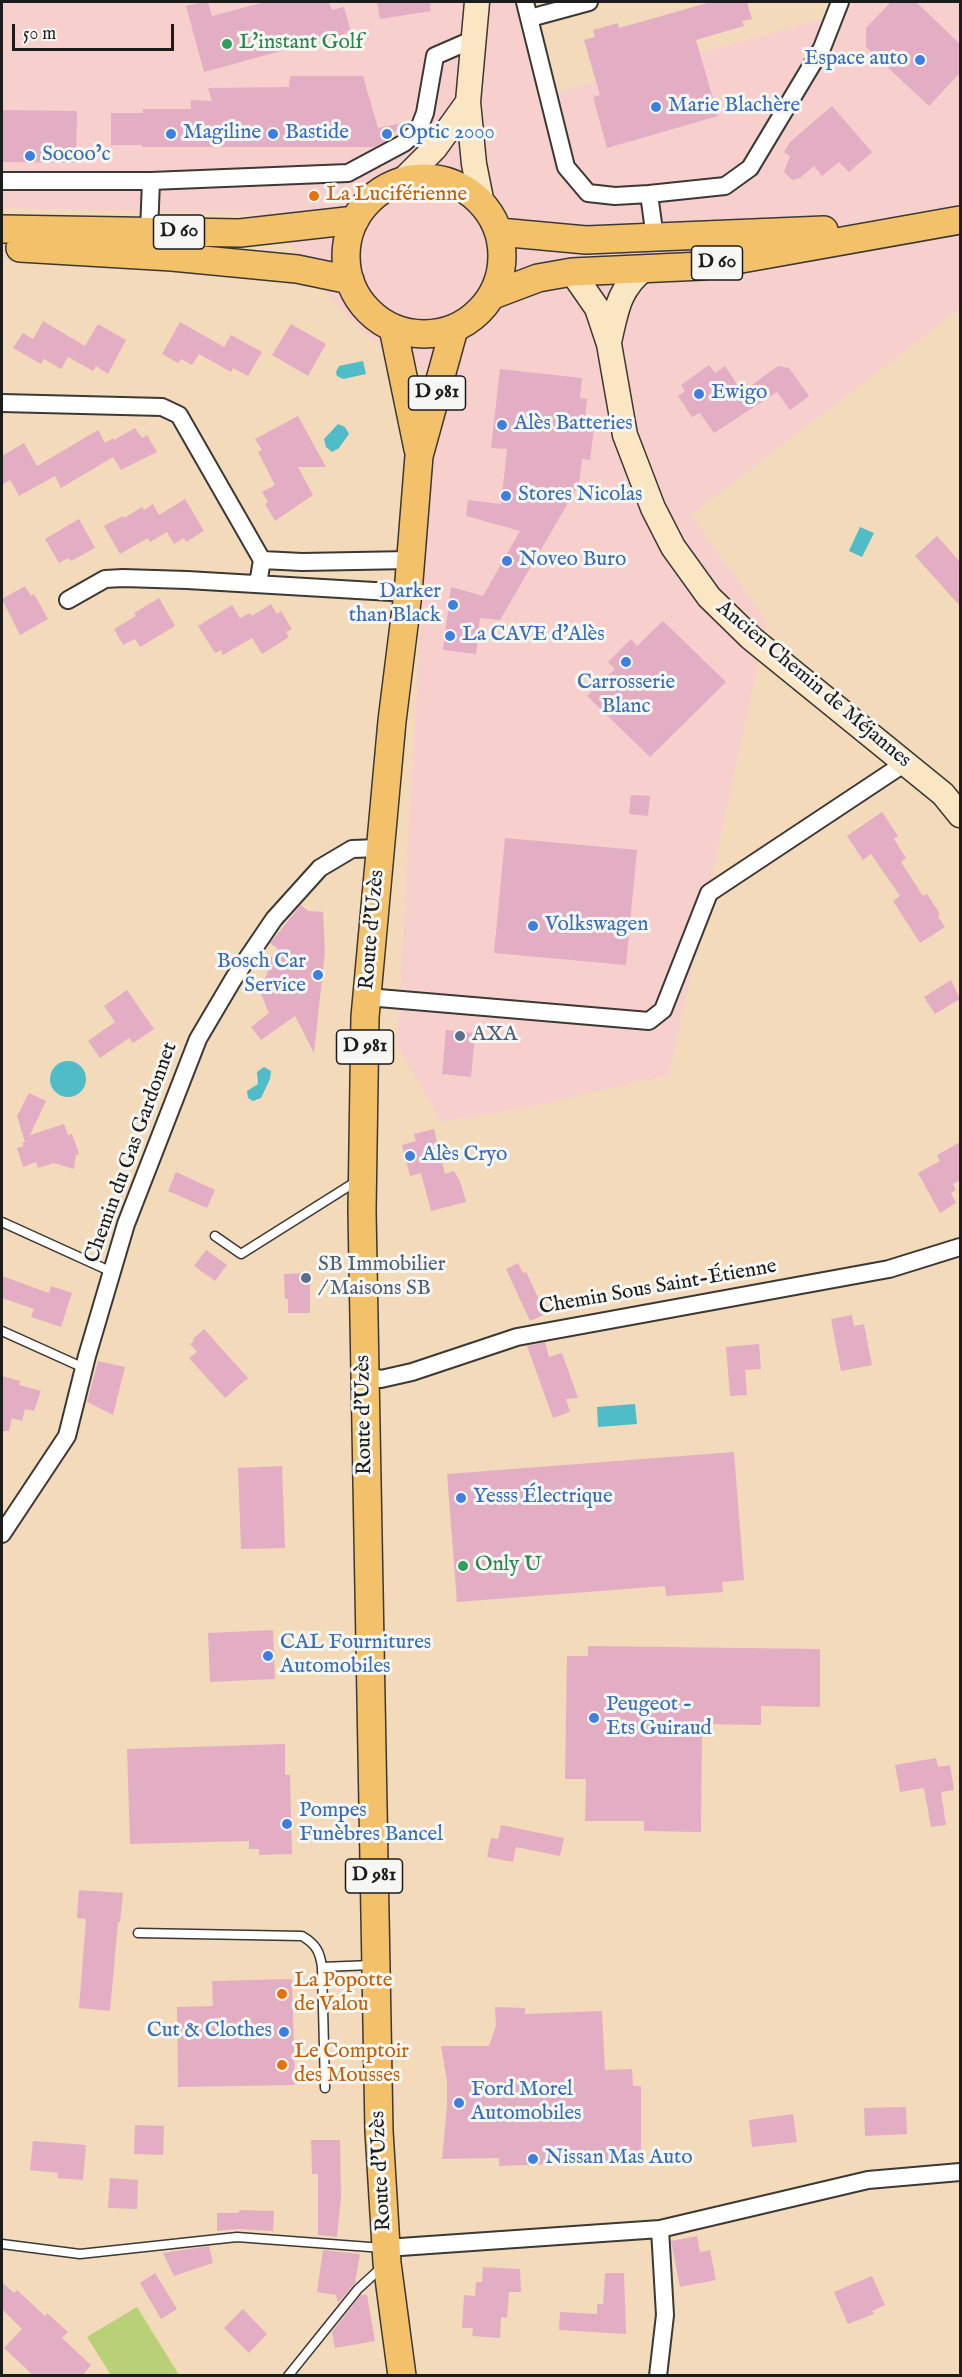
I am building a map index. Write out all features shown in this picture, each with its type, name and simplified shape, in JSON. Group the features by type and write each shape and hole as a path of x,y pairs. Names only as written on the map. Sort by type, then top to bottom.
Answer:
{"main road":[{"path":"425,178 446,181 466,190 482,204 499,232 502,253 501,274 493,295 476,315 454,329 434,334 413,333 393,328 374,316 360,300 350,280 346,260 348,239 355,220 367,202 384,189 403,180 425,178"},
{"name":"D 60","path":"2,230 240,233 355,220"},
{"name":"D 60","path":"499,232 586,240 951,222"},
{"name":"D 60","path":"493,295 538,278 572,272 702,266 951,222"},
{"name":"D 60","path":"2,248 172,257 297,270 350,280"},
{"name":"Route d'Uzès","path":"393,328 419,456"},
{"name":"Route d'Uzès","path":"402,2376 386,2256 379,2131 362,1178 367,997 392,721 408,593 419,456 454,329"}],"street":[{"path":"477,2 468,102 474,164 482,204"},
{"path":"589,2 527,10 566,167 588,193 615,196 725,186 750,168 822,48 840,2"},
{"path":"2,181 151,181 348,173 404,143 418,131 425,113 435,57 474,39"},
{"path":"403,180 435,148 468,102"},
{"path":"149,232 151,181"},
{"path":"649,194 655,238"},
{"name":"Ancien Chemin de Méjannes","path":"609,344 619,299 634,276 644,269"},
{"name":"Ancien Chemin de Méjannes","path":"572,272 597,308 609,344 625,435 653,508 673,547 710,597 751,638 943,794 960,815"},
{"path":"2,403 162,407 179,415 262,560 258,584"},
{"path":"262,560 302,562 410,560"},
{"path":"68,600 105,579 187,580 408,593"},
{"path":"367,997 649,1020 663,1010 709,893 905,763"},
{"name":"Chemin du Gas Gardonnet","path":"2,1534 67,1436 126,1224 198,1039 234,978 274,919 320,868 352,849 380,848"},
{"name":"Chemin Sous Saint-Étienne","path":"365,1375 381,1379 517,1336 890,1269 960,1246"},
{"path":"386,2256 660,2229 868,2180 960,2172"},
{"path":"658,2376 665,2315 660,2229"}],"lane":[{"path":"215,1236 241,1254 362,1178"},
{"path":"2,1222 112,1272"},
{"path":"2,1331 85,1368"},
{"path":"138,1934 302,1936 312,1941 320,1954 322,1967 325,2088"},
{"path":"322,1967 376,1965"},
{"path":"2,2244 80,2254 237,2237 386,2256"},
{"path":"288,2376 386,2256"}],"shaded area":[{"path":"2,2 520,2 558,92 841,14 846,2 960,2 960,309 691,515 767,622 669,1075 535,1106 441,1122 397,1045 419,647 425,372 368,337 329,296 268,215 2,208"}],"green space":[{"path":"137,2307 179,2375 111,2375 87,2337"}],"water":[{"path":"363,361 366,374 343,379 337,376 339,366"},
{"path":"338,424 345,427 349,434 339,448 332,452 326,447 324,439"},
{"path":"860,527 874,533 862,557 849,551"},
{"path":"68,1061 81,1066 86,1079 81,1092 68,1097 55,1092 50,1079 55,1066"},
{"path":"264,1067 271,1071 270,1079 261,1098 253,1101 248,1098 247,1091 258,1084 257,1072"},
{"path":"635,1404 637,1424 598,1427 597,1407"}],"building":[{"path":"208,2 212,16 265,2 329,2 332,10 344,7 351,32 204,72 186,6"},
{"path":"377,2 430,2 431,11 380,19"},
{"path":"711,2 747,2 752,19 742,21 744,26 696,40 718,116 607,148 593,97 600,95 584,40 595,37 593,30 618,23 619,28"},
{"name":"Espace auto","path":"891,2 916,2 960,44 960,73 929,106 866,47 866,28"},
{"path":"290,76 363,76 378,128 403,123 386,141 374,147 111,145 111,113 143,113 143,109 191,109 191,100 212,101 208,88 289,87"},
{"path":"832,106 872,152 849,172 839,162 822,176 814,166 800,178 792,180 784,172 790,156 784,152 790,142"},
{"path":"2,110 77,111 76,163 2,162"},
{"path":"43,321 85,346 98,324 126,340 108,374 96,366 93,371 68,357 61,369 44,359 41,364 13,348 23,333 33,339"},
{"path":"180,322 224,347 231,335 262,352 248,376 233,368 231,372 199,354 192,365 181,359 178,363 162,354"},
{"path":"291,324 326,344 308,376 272,355"},
{"path":"709,365 715,373 725,366 742,392 778,366 789,368 809,396 790,410 777,392 714,433 700,413 692,417 678,396 685,391 681,385"},
{"path":"500,369 582,378 580,398 587,399 585,419 595,420 590,460 582,459 579,484 500,620 480,618 476,654 443,650 451,587 483,596 520,531 466,516 468,500 501,504 507,449 491,448"},
{"path":"298,416 326,467 298,467 313,495 275,521 265,504 268,502 262,492 275,485 258,452 262,450 255,439"},
{"path":"135,428 142,438 147,435 157,452 121,470 113,457 61,488 55,476 19,496 10,480 2,485 2,456 24,443 37,466 98,430 105,443"},
{"path":"185,499 204,531 186,542 184,538 174,544 167,532 150,542 148,538 120,554 104,526 153,504 159,515"},
{"path":"79,519 95,548 71,561 68,558 59,563 45,539"},
{"path":"937,536 960,562 960,606 915,556"},
{"path":"25,586 31,596 34,594 48,619 20,635 2,599"},
{"path":"159,598 175,626 140,647 135,639 123,645 114,629 136,616 134,613"},
{"path":"271,604 277,614 281,611 292,629 286,632 289,637 262,654 252,638 223,655 221,650 215,653 198,626 232,605 240,618 250,613 252,616"},
{"path":"663,621 726,682 650,757 587,696 615,669 608,662 631,639 637,646"},
{"path":"631,795 650,796 648,816 629,814"},
{"path":"882,812 898,836 894,839 906,858 901,862 923,896 927,894 940,914 938,916 945,927 920,943 893,901 900,896 871,854 863,860 847,836"},
{"path":"505,838 637,850 626,965 494,953"},
{"path":"301,905 308,911 323,912 325,952 314,1053 295,1016 261,1040 251,1027 269,1013 260,992 270,966 268,961 278,949 270,943"},
{"path":"951,980 960,999 935,1014 924,997"},
{"path":"127,990 154,1029 133,1043 129,1038 100,1058 88,1041 115,1022 104,1006"},
{"path":"446,1030 475,1033 471,1077 442,1074"},
{"path":"29,1093 46,1101 30,1135 64,1124 68,1135 72,1134 79,1154 76,1155 74,1169 54,1163 38,1168 36,1162 23,1167 17,1148 24,1146 22,1143 25,1142 17,1116"},
{"path":"434,1129 445,1174 454,1171 460,1181 466,1202 431,1211 421,1173 410,1176 402,1145 416,1141 414,1134"},
{"path":"960,1142 960,1180 953,1184 956,1190 951,1193 956,1203 940,1213 918,1173 940,1161 937,1155"},
{"path":"176,1172 215,1190 207,1208 168,1191"},
{"path":"206,1250 227,1265 215,1281 194,1266"},
{"path":"518,1263 523,1273 526,1272 546,1314 530,1321 506,1269"},
{"path":"310,1273 310,1313 288,1313 284,1274"},
{"path":"2,1276 49,1293 51,1286 72,1293 61,1327 31,1317 34,1309 2,1298"},
{"path":"852,1315 854,1326 864,1324 872,1365 841,1371 831,1319"},
{"path":"204,1329 248,1378 225,1398 189,1358 197,1352 190,1344"},
{"path":"545,1342 549,1357 562,1353 578,1398 566,1399 570,1412 553,1418 527,1346"},
{"path":"759,1344 761,1369 745,1370 747,1395 730,1396 726,1347"},
{"path":"98,1361 125,1367 113,1415 87,1402"},
{"path":"2,1376 20,1381 19,1385 41,1391 34,1411 25,1409 22,1421 12,1418 9,1431 2,1431"},
{"path":"734,1452 744,1580 722,1582 723,1592 666,1596 665,1586 457,1602 447,1474"},
{"path":"282,1466 285,1548 241,1549 238,1468"},
{"path":"273,1630 275,1679 210,1682 208,1633"},
{"path":"588,1646 820,1649 820,1707 761,1706 761,1725 702,1724 701,1832 644,1831 644,1821 585,1821 586,1779 565,1779 567,1656 588,1656"},
{"path":"285,1744 285,1775 290,1775 292,1854 259,1855 259,1849 249,1849 249,1841 130,1844 127,1749"},
{"path":"936,1758 938,1767 950,1765 954,1790 941,1792 946,1825 931,1827 924,1788 900,1792 895,1765"},
{"path":"501,1825 564,1838 560,1856 516,1847 513,1862 487,1857 491,1838 498,1839"},
{"path":"79,1890 123,1893 110,2011 79,2008 86,1919 77,1918"},
{"path":"292,1979 295,2085 178,2087 177,2007 213,2006 212,1981"},
{"path":"495,2007 525,2008 525,2014 602,2011 605,2070 632,2069 633,2086 641,2086 641,2161 499,2166 499,2158 442,2159 447,2081 441,2046 489,2046 496,2026"},
{"path":"906,2107 907,2134 865,2136 864,2108"},
{"path":"793,2114 797,2142 752,2147 749,2120"},
{"path":"135,2125 164,2126 163,2155 134,2154"},
{"path":"311,2140 340,2140 341,2197 337,2237 318,2235 318,2174 312,2174"},
{"path":"33,2141 86,2145 83,2180 57,2178 58,2173 30,2170"},
{"path":"110,2178 138,2180 137,2209 108,2208"},
{"path":"241,2210 274,2211 273,2231 237,2229 217,2231 217,2213 237,2213"},
{"path":"697,2236 700,2252 710,2250 716,2280 680,2287 671,2241"},
{"path":"209,2246 213,2263 174,2276 163,2253"},
{"path":"323,2250 360,2254 355,2283 338,2303 336,2295 317,2292"},
{"path":"483,2267 520,2269 521,2292 509,2292 507,2318 501,2317 500,2338 472,2336 473,2328 462,2328 464,2295 475,2296 476,2282 482,2282"},
{"path":"155,2273 177,2309 161,2319 140,2283"},
{"path":"605,2273 624,2273 626,2334 559,2330 560,2312 597,2314 597,2304 603,2304"},
{"path":"872,2276 885,2305 872,2311 874,2314 848,2324 834,2292"},
{"path":"2,2282 14,2293 17,2290 45,2316 47,2313 68,2332 62,2338 91,2365 82,2376 34,2376 4,2348 22,2329 2,2309"},
{"path":"361,2295 367,2295 375,2341 335,2348 332,2332"},
{"path":"243,2309 267,2334 249,2353 224,2328"}],"place":[{"name":"L'instant Golf","path":"227,44"},
{"name":"Espace auto","path":"920,60"},
{"name":"Marie Blachère","path":"656,107"},
{"name":"Magiline","path":"171,134"},
{"name":"Bastide","path":"273,134"},
{"name":"Optic 2000","path":"387,134"},
{"name":"Socoo’c","path":"30,156"},
{"name":"La Luciférienne","path":"314,196"},
{"name":"Ewigo","path":"699,394"},
{"name":"Alès Batteries","path":"502,425"},
{"name":"Stores Nicolas","path":"506,496"},
{"name":"Noveo Buro","path":"507,561"},
{"name":"Darker than Black","path":"453,605"},
{"name":"La CAVE d'Alès","path":"450,636"},
{"name":"Carrosserie Blanc","path":"626,662"},
{"name":"Volkswagen","path":"533,926"},
{"name":"Bosch Car Service","path":"318,975"},
{"name":"AXA","path":"460,1036"},
{"name":"Alès Cryo","path":"410,1156"},
{"name":"SB Immobilier / Maisons SB","path":"306,1278"},
{"name":"Yesss Électrique","path":"461,1498"},
{"name":"Only U","path":"463,1566"},
{"name":"CAL Fournitures Automobiles","path":"268,1656"},
{"name":"Peugeot - Ets Guiraud","path":"594,1718"},
{"name":"Pompes Funèbres Bancel","path":"287,1824"},
{"name":"La Popotte de Valou","path":"282,1994"},
{"name":"Cut & Clothes","path":"284,2032"},
{"name":"Le Comptoir des Mousses","path":"282,2065"},
{"name":"Ford Morel Automobiles","path":"459,2103"},
{"name":"Nissan Mas Auto","path":"533,2159"}]}
